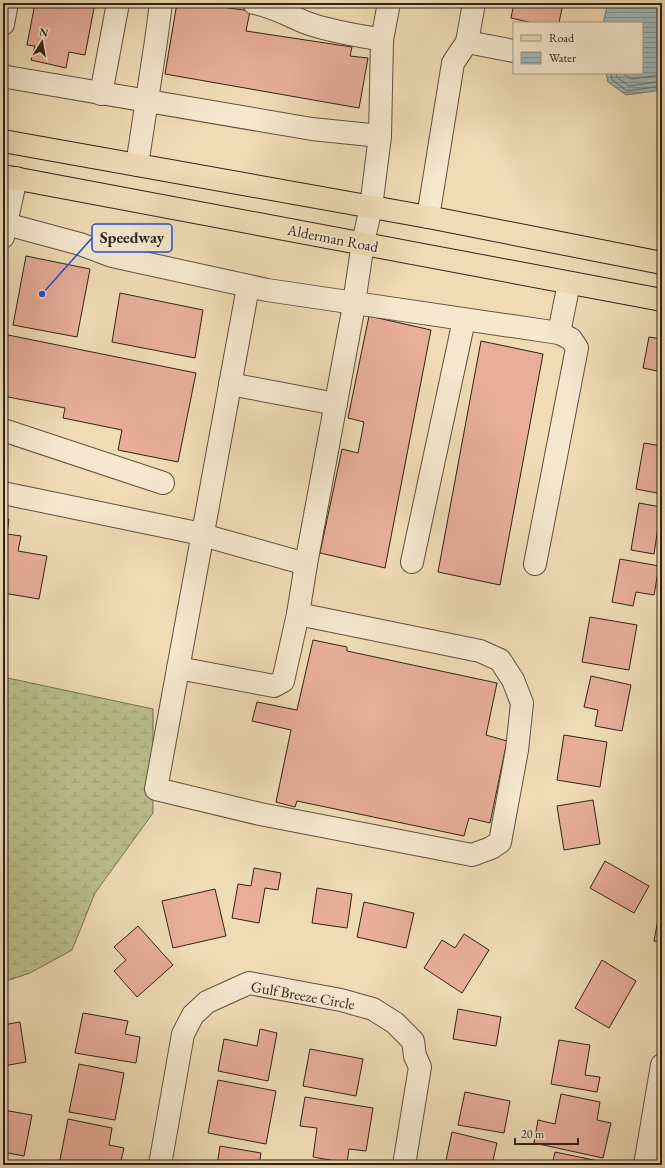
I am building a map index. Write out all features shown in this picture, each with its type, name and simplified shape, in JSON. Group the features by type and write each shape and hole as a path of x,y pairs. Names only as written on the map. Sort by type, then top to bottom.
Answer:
{"main road":[{"path":"3,140 428,218 662,263"},
{"name":"Alderman Road","path":"9,177 662,300"}],"street":[{"path":"3,24 7,3"},
{"path":"101,94 118,3"},
{"path":"137,165 160,3"},
{"path":"254,3 264,5 307,23 345,33 382,40"},
{"path":"178,668 274,686 283,681 298,614 354,304 363,243 371,208 380,136 382,40 389,3"},
{"path":"428,218 453,63 467,42 474,3"},
{"path":"467,42 513,51"},
{"path":"3,75 7,77 101,94 312,129 380,136"},
{"path":"9,177 5,231 80,244 112,256 248,286 354,304 559,333 571,339 577,348 535,564"},
{"path":"559,333 569,283"},
{"path":"248,286 156,789 260,814 472,855 491,848 500,842 517,750 522,703 513,680 500,660 480,651 298,614"},
{"path":"412,562 464,320"},
{"path":"230,384 336,404"},
{"path":"3,430 162,483"},
{"path":"3,493 203,535 306,564"},
{"name":"Gulf Breeze Circle","path":"160,1165 183,1034 193,1015 207,1002 249,983 341,1000 373,1009 395,1023 413,1041 415,1056 420,1067 404,1165"},
{"path":"645,1165 662,1065"}],"green space":[{"path":"3,677 153,709 153,813 95,893 72,950 30,973 3,982"}],"water":[{"path":"608,3 662,3 662,90 626,95 608,82 606,74 643,74 643,22 603,22"}],"building":[{"path":"35,3 95,3 85,55 69,52 66,68 31,60 35,46 27,45"},
{"path":"177,3 195,3 250,11 246,31 352,47 350,56 368,58 359,108 165,74"},
{"path":"514,3 563,3 559,22 529,22 511,18"},
{"path":"26,256 90,269 77,337 13,325"},
{"path":"120,293 203,310 195,358 112,342"},
{"path":"369,316 431,330 385,568 320,553 342,449 358,453 364,422 348,418"},
{"path":"8,335 196,373 178,462 118,450 122,430 63,418 65,408 3,396 3,358"},
{"path":"649,337 662,339 662,372 643,368"},
{"path":"481,341 543,354 500,585 438,572"},
{"path":"661,385 662,401 659,401"},
{"path":"644,443 662,446 662,494 636,489"},
{"path":"639,503 661,507 654,554 631,550"},
{"path":"3,518 9,519 7,534 21,536 18,551 47,556 39,599 3,593"},
{"path":"620,559 659,566 654,595 636,592 633,606 612,602"},
{"path":"590,617 637,625 629,670 582,662"},
{"path":"313,640 347,647 347,651 497,683 486,735 507,741 490,823 469,818 464,836 297,801 295,807 276,802 291,730 252,721 257,702 297,710"},
{"path":"591,676 631,685 622,731 595,726 598,710 584,707"},
{"path":"564,735 607,742 600,787 557,780"},
{"path":"593,800 600,844 564,850 557,806"},
{"path":"605,861 649,886 634,913 590,888"},
{"path":"254,868 281,873 278,890 265,888 259,923 232,918 238,884 251,886"},
{"path":"317,888 352,894 347,928 312,923"},
{"path":"215,889 226,936 173,948 162,901"},
{"path":"662,898 662,943 654,941"},
{"path":"364,902 414,913 406,948 357,937"},
{"path":"138,926 173,965 137,997 114,971 126,960 114,947"},
{"path":"464,934 489,950 462,993 424,968 442,940 455,948"},
{"path":"602,960 636,981 609,1028 575,1008"},
{"path":"458,1009 501,1017 496,1046 453,1039"},
{"path":"83,1013 128,1021 125,1034 140,1037 136,1063 75,1053"},
{"path":"20,1022 26,1062 3,1066 3,1025"},
{"path":"260,1029 277,1033 268,1081 218,1071 224,1039 257,1046"},
{"path":"559,1040 590,1045 585,1075 600,1077 597,1092 551,1084"},
{"path":"310,1049 363,1059 356,1096 303,1086"},
{"path":"79,1064 124,1073 115,1120 69,1112"},
{"path":"218,1080 276,1091 266,1144 208,1133"},
{"path":"465,1092 510,1101 504,1133 458,1125"},
{"path":"561,1094 600,1102 597,1120 611,1123 603,1158 534,1143 538,1120 555,1124"},
{"path":"305,1097 373,1108 366,1151 349,1149 347,1163 313,1157 317,1128 300,1126"},
{"path":"3,1110 32,1115 24,1156 3,1152"},
{"path":"68,1119 112,1128 109,1145 124,1148 120,1165 59,1165"},
{"path":"452,1132 497,1143 493,1160 508,1163 507,1165 445,1165"},
{"path":"220,1146 261,1153 259,1165 217,1165"},
{"path":"555,1152 603,1162 603,1165 552,1165"}],"place":[{"name":"Speedway","path":"42,294"}]}
